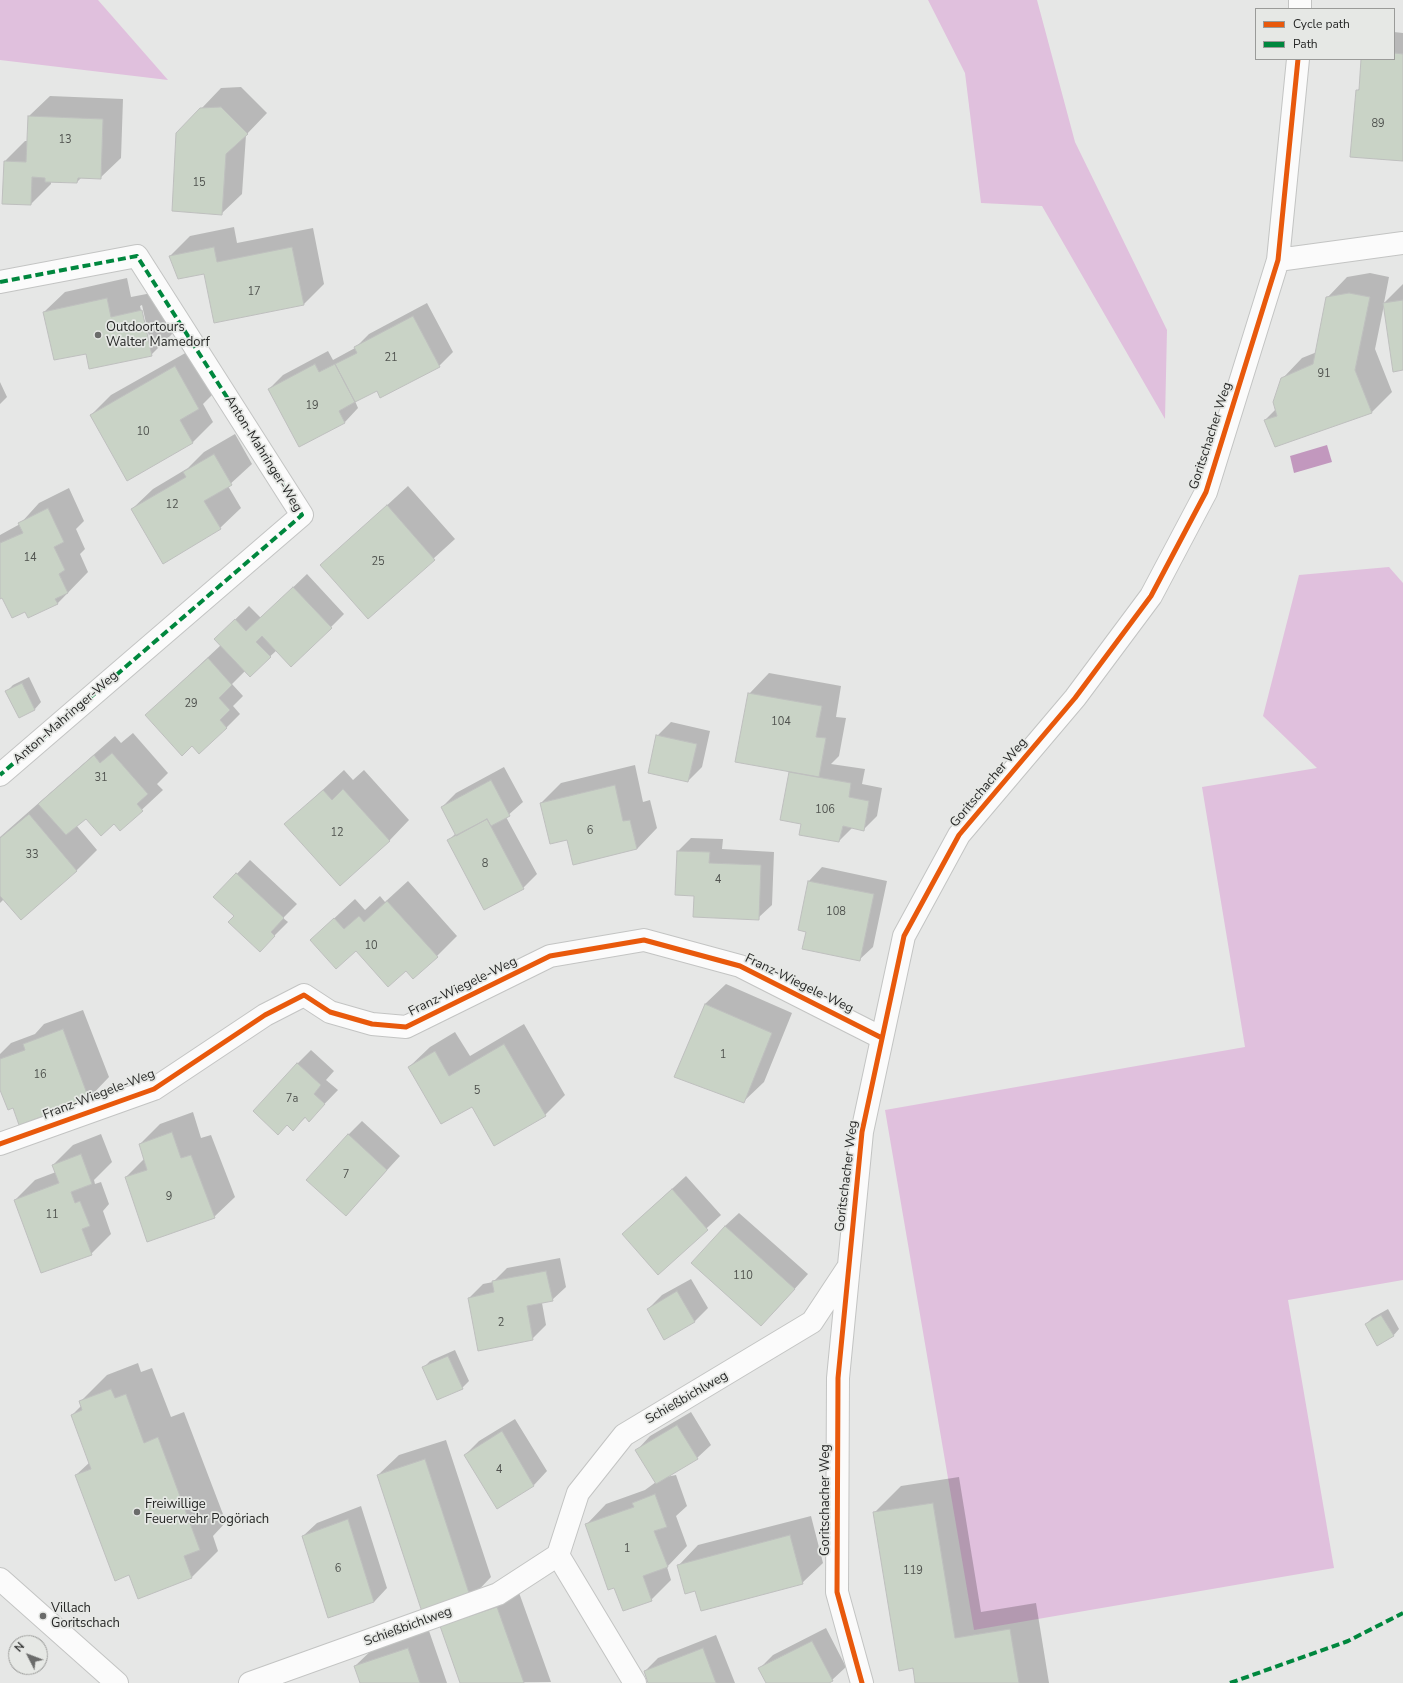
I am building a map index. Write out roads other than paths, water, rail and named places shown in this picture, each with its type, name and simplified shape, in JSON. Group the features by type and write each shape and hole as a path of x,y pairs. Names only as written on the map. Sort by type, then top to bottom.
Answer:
{"street":[{"name":"Goritschacher Weg","path":"862,1683 837,1592 838,1378 862,1132 904,936 959,835 1075,698 1151,596 1206,492 1278,260 1298,60"},
{"path":"1278,260 1403,243"},
{"name":"Anton-Mahringer-Weg","path":"0,282 137,256 302,515 0,774"},
{"name":"Franz-Wiegele-Weg","path":"0,1144 154,1089 265,1015 304,995 330,1012 372,1024 406,1027 550,956 644,940 740,966 882,1038"},
{"name":"Schießbichlweg","path":"250,1683 498,1594 558,1555 578,1494 624,1435 812,1322 848,1266"},
{"path":"558,1555 635,1683"},
{"path":"0,1579 117,1683"}],"place":[{"name":"Outdoortours Walter Mamedorf","path":"98,335"},
{"name":"Freiwillige Feuerwehr Pogöriach","path":"137,1512"},
{"name":"Villach Goritschach","path":"43,1616"}]}
